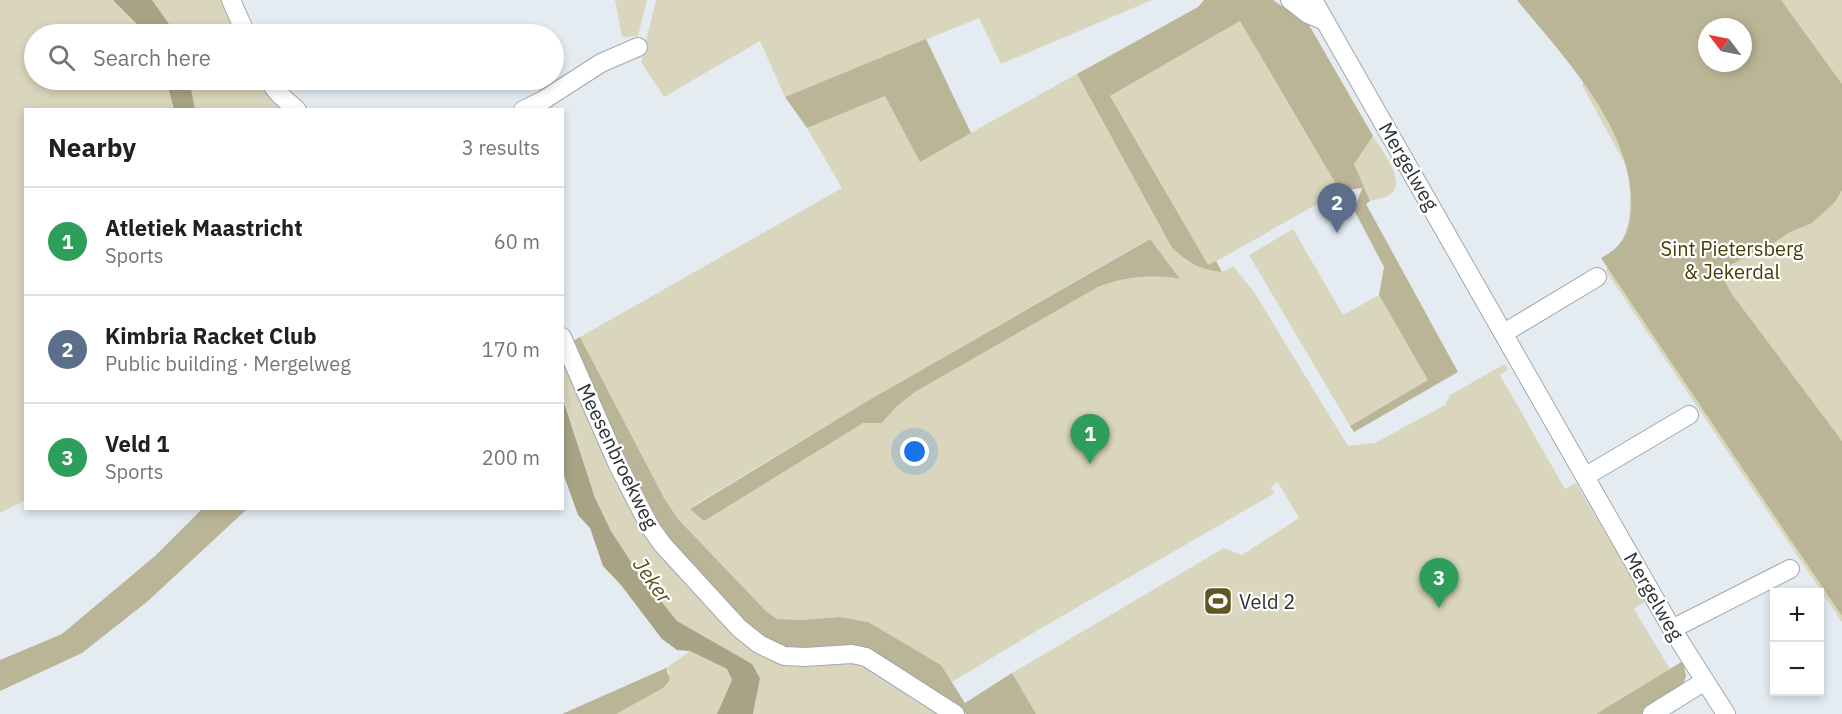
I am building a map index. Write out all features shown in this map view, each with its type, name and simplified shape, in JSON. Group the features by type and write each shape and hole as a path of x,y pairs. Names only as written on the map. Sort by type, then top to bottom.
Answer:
{"street":[{"path":"231,0 242,24"},
{"path":"1290,0 1308,14 1325,21"},
{"name":"Mergelweg","path":"1313,0 1672,629 1726,714"},
{"path":"564,87 601,63 639,47"},
{"path":"276,90 295,108"},
{"path":"527,108 559,90"},
{"path":"1504,333 1597,277"},
{"name":"Meesenbroekweg","path":"564,343 618,465 650,527 663,545 739,628 759,644 784,656 852,654 866,657 955,714"},
{"path":"1586,476 1689,415"},
{"path":"1672,629 1790,569"},
{"path":"1652,714 1705,681"}],"green space":[{"path":"0,0 235,0 246,24 24,24 24,90 286,90 306,108 24,108 24,501 0,513"},
{"path":"615,0 647,0 638,36 622,37"},
{"path":"656,0 1152,0 1001,64 979,18 785,97 760,41 664,97 641,62"},
{"path":"1204,0 1273,0 1309,25 1373,136 1354,164 1370,201 1366,204 1458,372 1354,432 1350,426 1428,380 1379,295 1384,267 1354,210 1362,188 1340,191 1240,21 1110,96 1208,265 1216,261 1222,272 1195,265 1172,248 1077,74 1198,7"},
{"name":"Sint Pietersberg & Jekerdal","path":"1517,0 1781,0 1842,84 1842,190 1835,202 1812,223 1790,232 1723,270 1724,279 1731,293 1842,441 1842,616 1601,258 1614,250 1623,239 1629,226 1631,210 1629,180 1622,152 1609,124 1594,97"},
{"name":"Sint Pietersberg & Jekerdal","path":"1589,0 1842,0 1842,622 1824,595 1824,588 1819,588 1606,271 1612,252 1623,241 1635,182 1582,85 1610,30"},
{"path":"1240,21 1340,191 1208,266 1110,96"},
{"path":"926,39 971,133 920,162 885,96 807,128 785,97"},
{"path":"1077,74 1172,248 1188,262 1222,272 1233,266 1254,292 1348,446 1375,443 1445,405 1450,395 1505,364 1508,370 1500,375 1565,489 1576,483 1646,601 1634,609 1670,669 1596,714 1036,714 1012,673 1224,548 1242,555 1299,518 1277,481 1271,488 1275,493 952,682 941,665 839,617 777,619 766,611 678,519 664,498 580,337 842,188 807,128 885,96 920,161","holes":["1149,239 1179,278 1138,278 1098,287 915,392 896,407 882,423 863,423 690,508 864,403"]},
{"path":"1373,136 1394,172 1396,186 1388,196 1370,201 1354,164"},
{"path":"1293,229 1343,315 1379,295 1429,380 1350,426 1249,255"},
{"path":"1150,239 1180,279 1138,277 1098,287 915,392 896,407 882,423 863,423 704,521 690,509 864,403"},
{"path":"580,337 664,498 678,519 766,611 777,619 839,617 868,622 941,665 965,703 1012,673 1036,714 967,714 875,656 795,652 761,641 657,530 569,343"},
{"path":"564,353 702,597 857,660 944,714 753,714 760,678 752,665 677,621 637,571 611,531 595,498 564,399"},
{"path":"201,510 246,510 148,601 82,653 0,691 0,660 62,634 155,556"},
{"path":"690,651 727,669 732,680 717,714 616,714 670,673 666,668"},
{"path":"1683,661 1686,676 1683,685 1643,714 1596,714"},
{"path":"666,668 670,680 663,688 616,714 562,714"}],"shaded area":[{"path":"113,0 152,0 169,24 137,24"},
{"path":"169,90 191,90 195,108 174,108"},
{"path":"564,402 595,498 611,531 637,571 677,621 752,664 760,678 753,714 717,714 732,680 727,669 690,651 677,650 662,639 621,585 603,566 590,528 578,515 564,476"}],"place":[{"name":"Kimbria Racket Club","path":"1337,233"},
{"name":"Atletiek Maastricht","path":"1090,464"},
{"name":"Veld 2","path":"1218,601"},
{"name":"Veld 1","path":"1439,608"}],"water label":[{"name":"Jeker","path":"653,580"}]}
